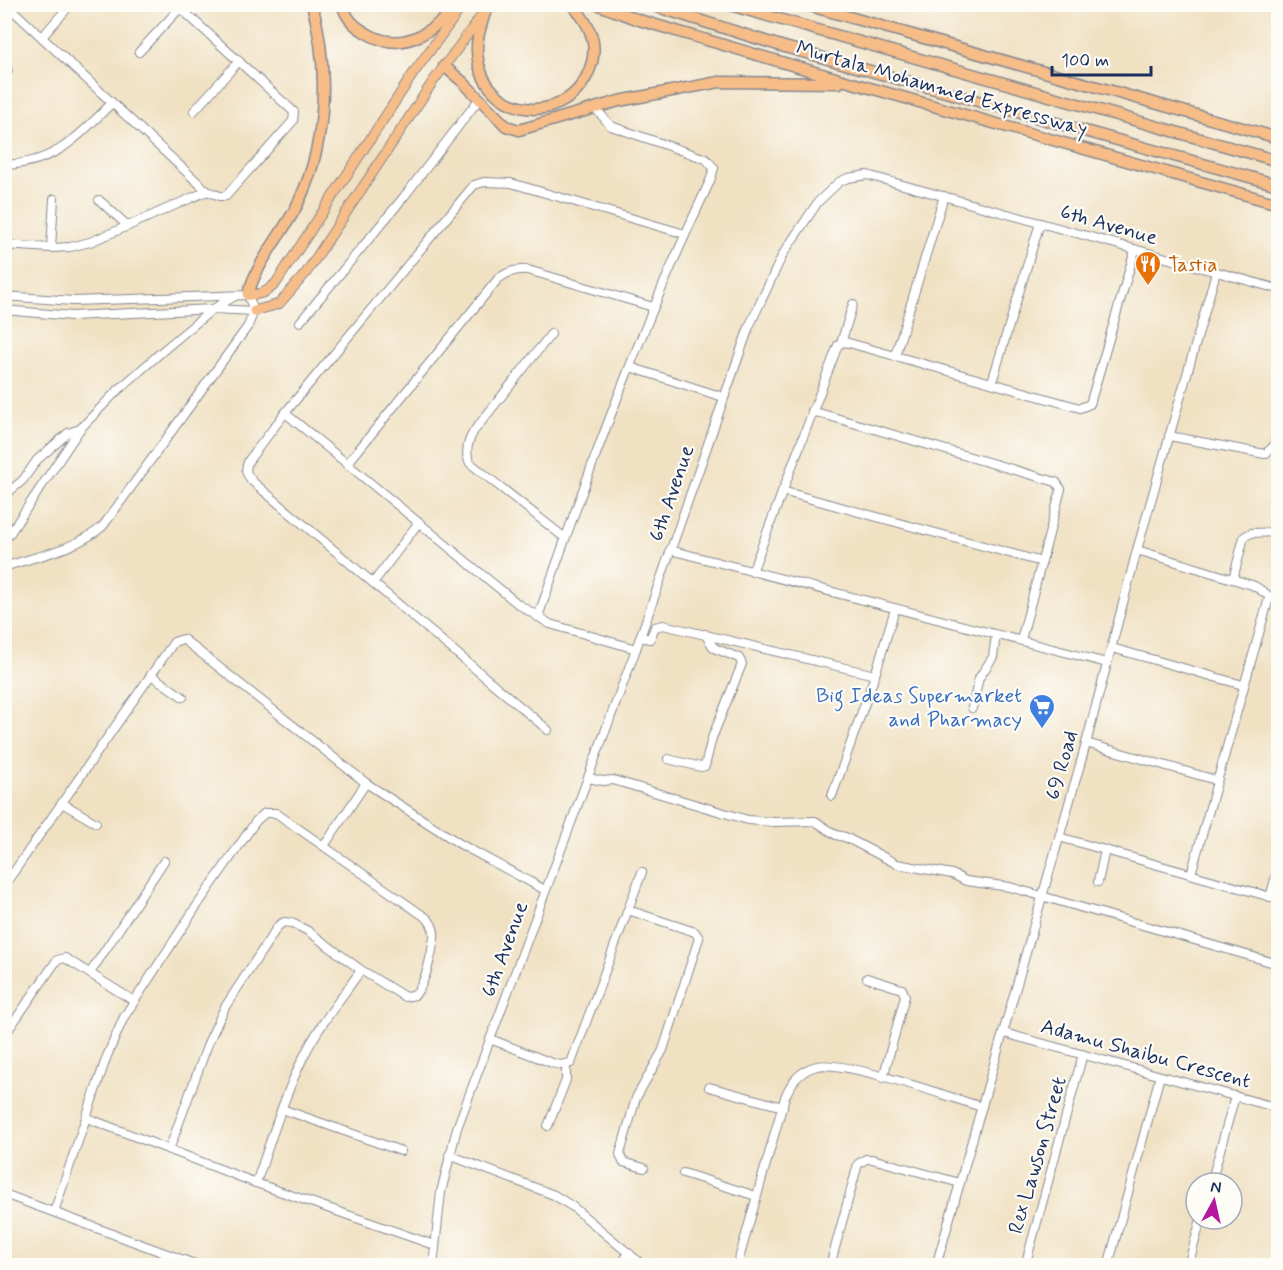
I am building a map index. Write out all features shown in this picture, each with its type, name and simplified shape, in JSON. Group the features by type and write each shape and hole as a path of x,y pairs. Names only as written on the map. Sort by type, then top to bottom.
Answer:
{"highway":[{"path":"248,295 257,270 270,252 303,193 315,155 322,112 322,70 312,4"},
{"path":"342,4 349,20 375,38 388,42 407,41 426,34 461,4"},
{"path":"488,7 478,36 477,49 479,62 489,87 511,105 524,109 541,109 558,104 572,96 583,85 590,72 594,42 582,16 571,4"},
{"name":"Murtala Mohammed Expressway","path":"596,4 854,84 1278,204"},
{"name":"Murtala Mohammed Expressway","path":"648,4 781,46 1278,185"},
{"name":"Murtala Mohammed Expressway","path":"726,4 1278,161"},
{"name":"Murtala Mohammed Expressway","path":"803,4 1278,138"},
{"path":"826,4 854,19"},
{"path":"444,66 480,98 506,126 519,130 619,101 719,82 854,84"}],"main road":[{"path":"248,295 267,292 276,283 461,4"},
{"path":"254,310 279,304 306,273 444,66 488,7"}],"street":[{"path":"6,4 207,191 224,197 228,195 295,117 294,112 178,6 139,52"},
{"path":"42,37 71,4"},
{"path":"194,111 239,61"},
{"path":"300,322 403,198 480,98"},
{"path":"4,165 43,159 58,152 72,142 112,103"},
{"path":"538,617 565,538 653,307 713,174 711,163 706,159 611,126 595,108"},
{"name":"6th Avenue","path":"433,1266 441,1192 449,1155 545,890 636,649 723,397 768,283 802,224 828,190 848,178 867,175 1278,289"},
{"path":"548,730 253,482 246,473 245,467 285,413 469,190 479,183 511,183 685,234"},
{"path":"4,245 51,248 70,247 90,242 207,191"},
{"path":"895,356 944,196"},
{"path":"51,248 54,199"},
{"path":"99,200 128,226"},
{"path":"992,382 1040,223"},
{"path":"841,343 849,343 1080,408 1090,404 1135,250"},
{"path":"347,464 505,273 520,269 528,270 653,307"},
{"name":"69 Road","path":"936,1266 1086,743 1137,550 1216,272"},
{"path":"4,296 73,302 248,295 254,310 248,326 103,526 92,536 4,567"},
{"path":"4,542 80,429 139,372 213,309 237,296"},
{"path":"752,572 836,348 841,343 853,304"},
{"path":"4,309 72,316 213,309 254,310"},
{"path":"551,334 474,431 468,442 467,453 470,463 565,538"},
{"path":"630,367 723,397"},
{"path":"812,411 1056,482 1061,489 1021,640"},
{"path":"285,413 518,604 550,624 636,649"},
{"path":"4,496 23,480 37,460 68,433 80,429"},
{"path":"1169,436 1264,454 1274,446 1278,431"},
{"path":"782,491 1042,562"},
{"path":"373,583 419,522"},
{"path":"1233,579 1244,537 1251,532 1278,532"},
{"path":"670,550 1107,663"},
{"path":"1137,550 1259,587 1269,598 1278,600"},
{"path":"1191,874 1269,598"},
{"path":"832,796 875,675 895,609"},
{"path":"640,637 650,639 655,627 663,625 875,675"},
{"path":"668,759 701,768 705,766 712,738 742,664 739,658 714,648 705,634"},
{"path":"972,708 977,684 993,657 996,635"},
{"path":"4,886 174,642 183,639 366,783 460,844 545,890"},
{"path":"1112,648 1243,685"},
{"path":"151,675 183,698"},
{"path":"1086,743 1216,780"},
{"path":"588,778 613,780 748,820 815,821 836,835 845,837 897,864 952,874 966,880 1010,887 1278,964"},
{"path":"324,846 366,783"},
{"path":"62,803 96,823"},
{"path":"54,1212 107,1056 124,1017 260,816 265,813 276,813 423,915 432,925 434,935 428,963 419,990 415,995 410,997 400,995 308,931 292,922 284,922 278,926 225,1007 209,1041 169,1150"},
{"path":"1059,837 1274,898 1278,869"},
{"path":"1098,882 1105,850"},
{"path":"90,973 164,861"},
{"path":"490,1039 552,1063 566,1065 572,1060 642,872"},
{"path":"628,910 694,932 699,938 663,1050 636,1098 620,1154 623,1162 644,1168"},
{"path":"4,1036 57,960 65,958 134,1002"},
{"path":"256,1183 282,1109 307,1049 361,970"},
{"path":"867,978 898,987 902,989 905,996 883,1078"},
{"name":"Adamu Shaibu Crescent","path":"1004,1033 1278,1108"},
{"name":"Rex Lawson Street","path":"1025,1266 1083,1054"},
{"path":"548,1126 566,1080 566,1065"},
{"path":"737,1266 783,1107 793,1082 803,1072 817,1066 839,1067 981,1107"},
{"path":"1108,1266 1160,1076"},
{"path":"709,1088 783,1107"},
{"path":"1214,1171 1235,1096"},
{"path":"282,1109 401,1151"},
{"path":"87,1118 256,1183 434,1245"},
{"path":"449,1155 554,1195 573,1207 644,1266"},
{"path":"830,1266 858,1164 866,1159 872,1159 960,1183"},
{"path":"683,1173 756,1196"},
{"path":"4,1194 200,1266"},
{"path":"1188,1266 1198,1231"},
{"path":"620,1266 629,1253"}],"place":[{"name":"Tastia","path":"1148,287"},
{"name":"Big Ideas Supermarket and Pharmacy","path":"1042,730"}]}
